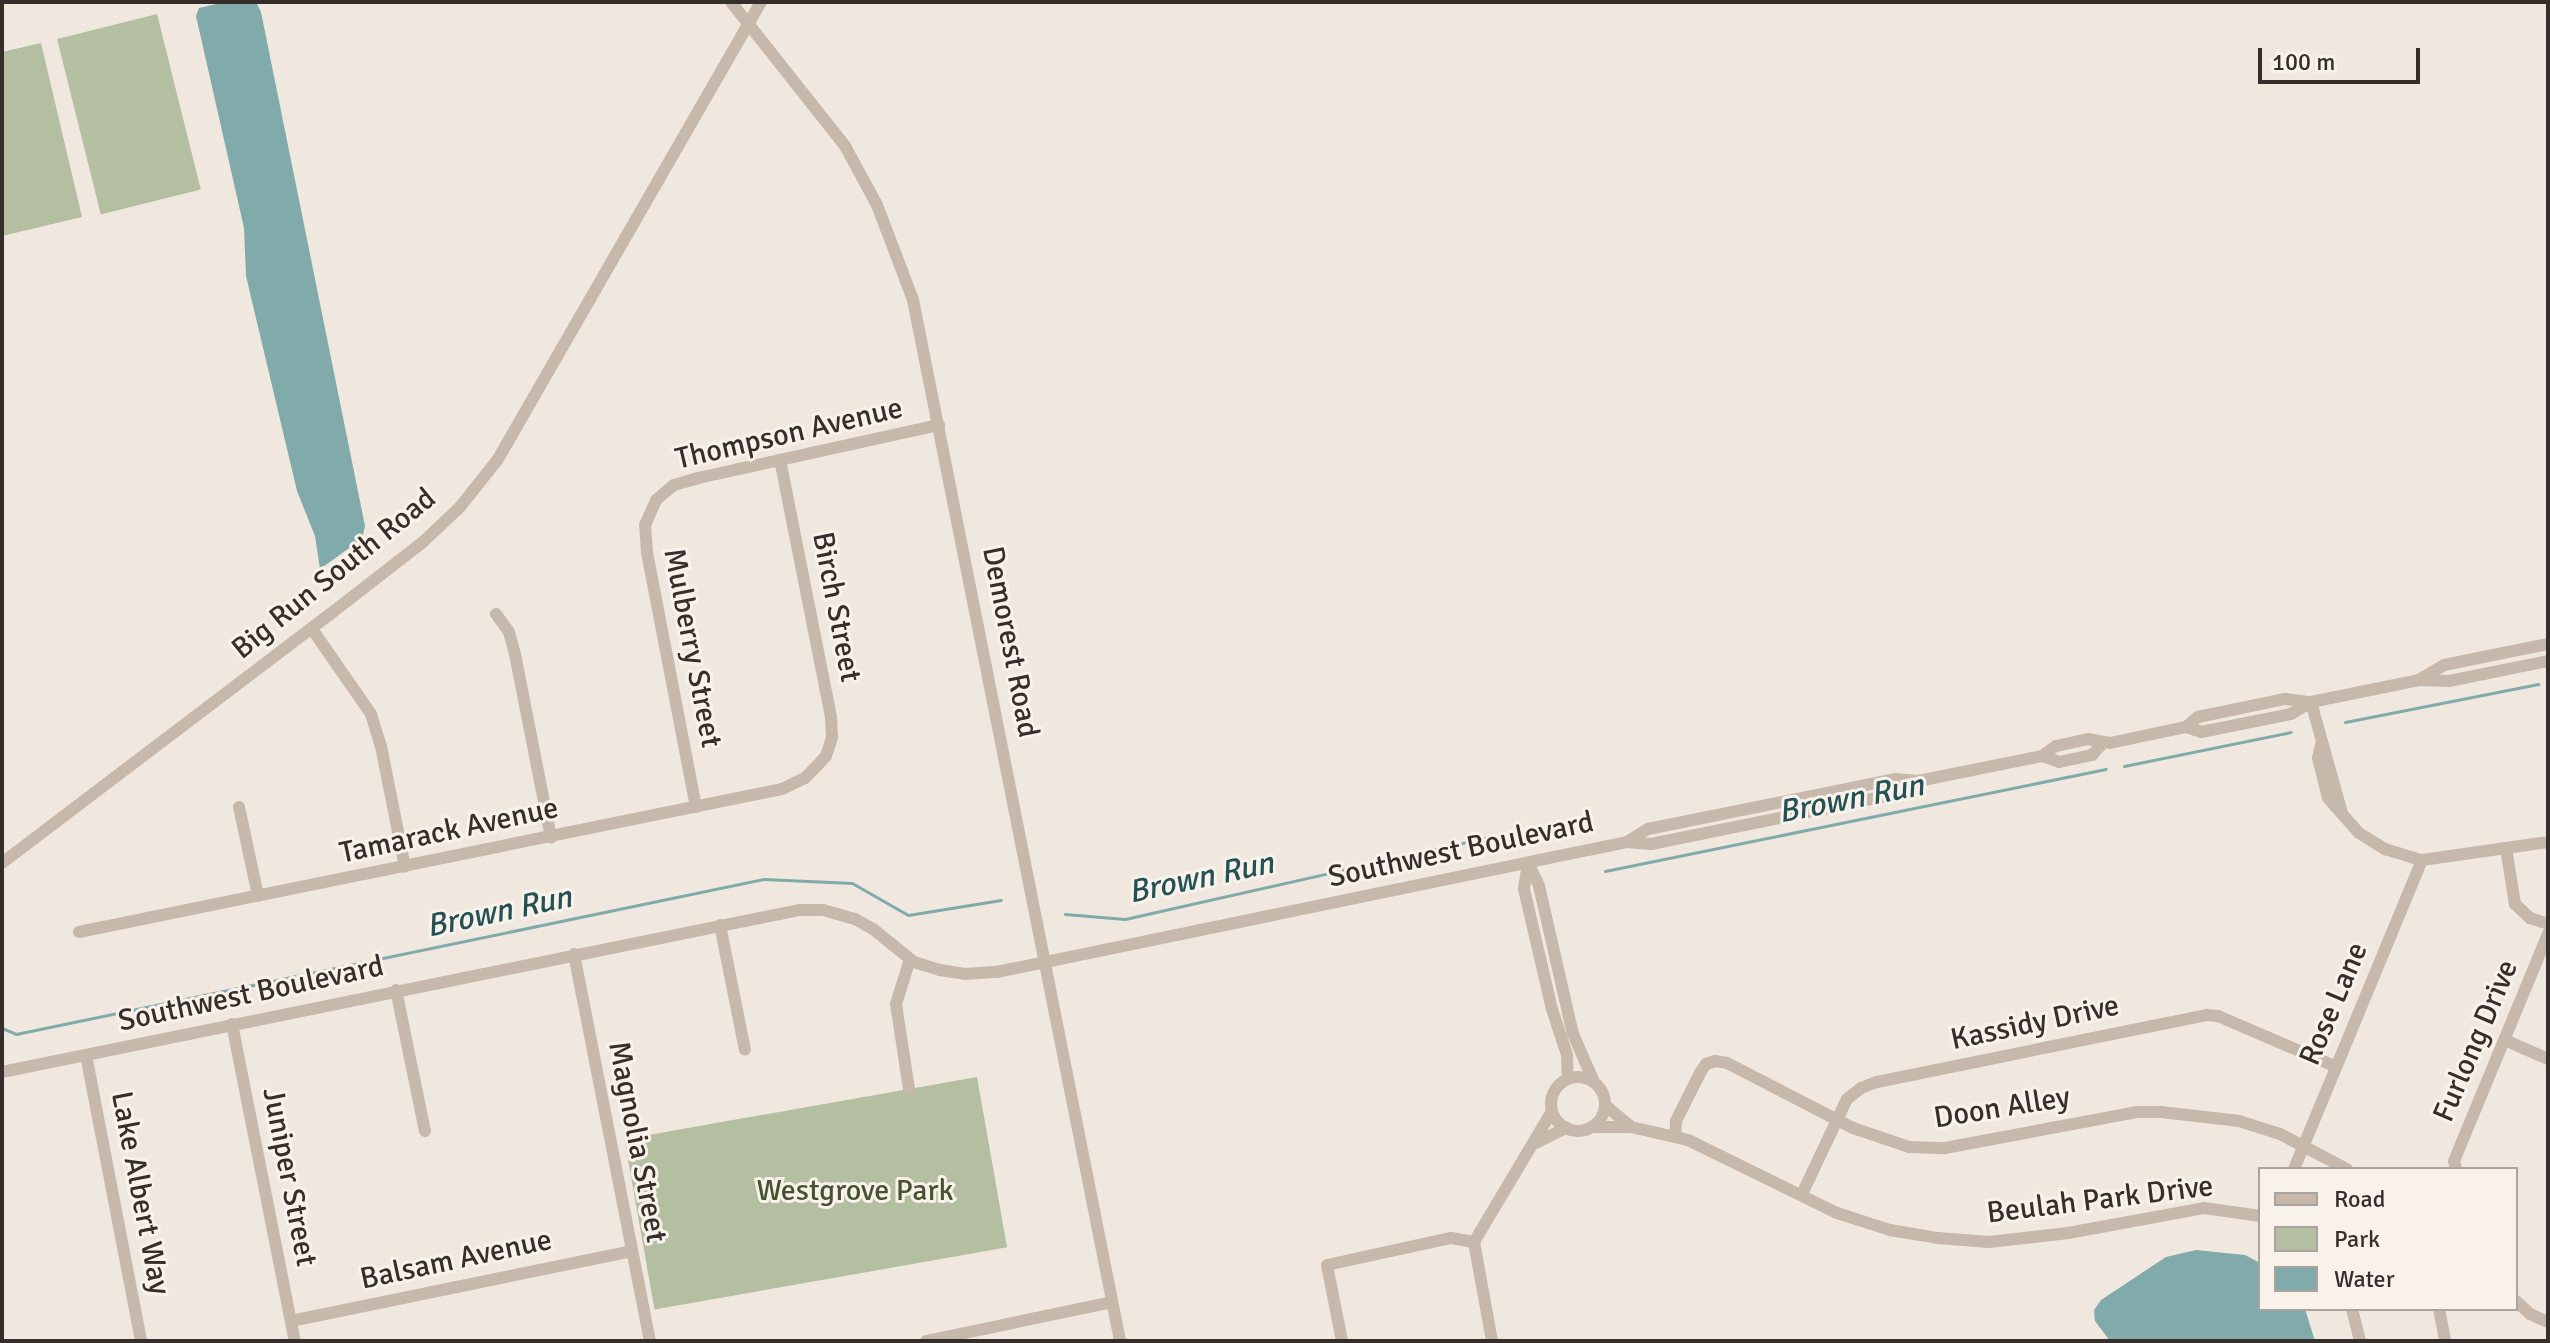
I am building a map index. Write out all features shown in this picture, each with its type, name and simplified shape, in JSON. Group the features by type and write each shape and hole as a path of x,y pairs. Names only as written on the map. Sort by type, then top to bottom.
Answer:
{"street":[{"name":"Demorest Road","path":"731,2 845,146 877,205 921,329 1120,1341"},
{"name":"Big Run South Road","path":"2,863 312,629 442,525 492,467 761,2"},
{"name":"Thompson Avenue","path":"656,500 674,485 939,425"},
{"name":"Birch Street","path":"780,460 831,717 831,745 823,764"},
{"name":"Mulberry Street","path":"656,500 645,525 647,552 696,807"},
{"path":"496,614 509,632 515,654 551,837"},
{"path":"312,629 371,714 381,746 405,867"},
{"name":"Southwest Boulevard","path":"2419,680 2444,665 2548,644"},
{"name":"Southwest Boulevard","path":"2,1072 780,912 823,910 873,929 910,959 965,974 1046,963 1627,842 1648,829 1896,779 1918,781 2042,756 2056,746 2088,739 2102,744 2186,727 2198,717 2272,701 2311,702 2419,680 2449,681 2548,661"},
{"path":"2311,702 2321,745 2329,757 2342,814 2359,833 2385,849 2422,860 2548,842"},
{"name":"Tamarack Avenue","path":"79,932 782,789 805,778 823,764"},
{"path":"239,807 258,896"},
{"path":"2534,844 2548,851"},
{"path":"2506,848 2515,904 2530,918 2548,924"},
{"name":"Rose Lane","path":"2295,1167 2334,1066 2422,860"},
{"path":"1528,863 1524,889 1552,1009 1567,1055 1568,1079"},
{"path":"1528,863 1539,886 1573,1034 1594,1082 1604,1096 1605,1105 1604,1114 1592,1127 1584,1131 1566,1128 1536,1143"},
{"path":"720,925 745,1050"},
{"name":"Furlong Drive","path":"2456,1167 2454,1161 2507,1041 2548,934"},
{"name":"Magnolia Street","path":"574,954 650,1341"},
{"path":"909,1089 896,1004 910,959"},
{"path":"396,990 425,1131"},
{"name":"Kassidy Drive","path":"1802,1194 1847,1099 1861,1088 1877,1082 2206,1015 2218,1016 2334,1066"},
{"name":"Juniper Street","path":"232,1024 295,1341"},
{"path":"2507,1041 2548,1059"},
{"name":"Lake Albert Way","path":"86,1055 141,1341"},
{"name":"Doon Alley","path":"1675,1137 1676,1121 1700,1073 1706,1064 1715,1061 1727,1063 1837,1120 1880,1139 1909,1147 1945,1148 2138,1112 2161,1112 2239,1121 2303,1145 2343,1167"},
{"path":"1492,1341 1474,1242 1536,1143 1552,1111 1555,1090 1568,1079 1577,1077 1594,1082"},
{"name":"Beulah Park Drive","path":"1605,1105 1631,1127"},
{"path":"1552,1111 1566,1128"},
{"name":"Beulah Park Drive","path":"1592,1127 1631,1127 1675,1137 1837,1213 1890,1230 1989,1242 2068,1233 2178,1210 2231,1210 2258,1216"},
{"path":"1342,1341 1327,1265 1451,1238 1474,1242"},
{"name":"Balsam Avenue","path":"291,1321 632,1251"},
{"path":"926,1341 1112,1302"},
{"path":"2518,1303 2530,1314 2548,1322"},
{"path":"2352,1311 2360,1341"},
{"path":"2439,1311 2445,1341"}],"green space":[{"path":"157,14 201,190 101,215 57,39"},
{"path":"41,43 82,217 2,236 2,52"},
{"name":"Westgrove Park","path":"977,1077 1007,1247 654,1310 624,1139"}],"water":[{"path":"225,2 256,2 261,12 365,526 362,539 320,569 315,536 297,491 246,276 244,228 196,16 199,8"},
{"path":"2196,1250 2245,1255 2258,1262 2258,1311 2306,1311 2315,1341 2110,1341 2095,1321 2094,1310 2101,1300 2166,1257"}],"waterway":[{"name":"Brown Run","path":"2345,722 2538,684"},
{"name":"Brown Run","path":"2124,766 2291,732"},
{"name":"Brown Run","path":"1605,871 2106,769"},
{"name":"Brown Run","path":"1065,914 1125,919 1485,838"},
{"name":"Brown Run","path":"2,1028 16,1034 764,879 852,883 908,915 1001,900"}]}
